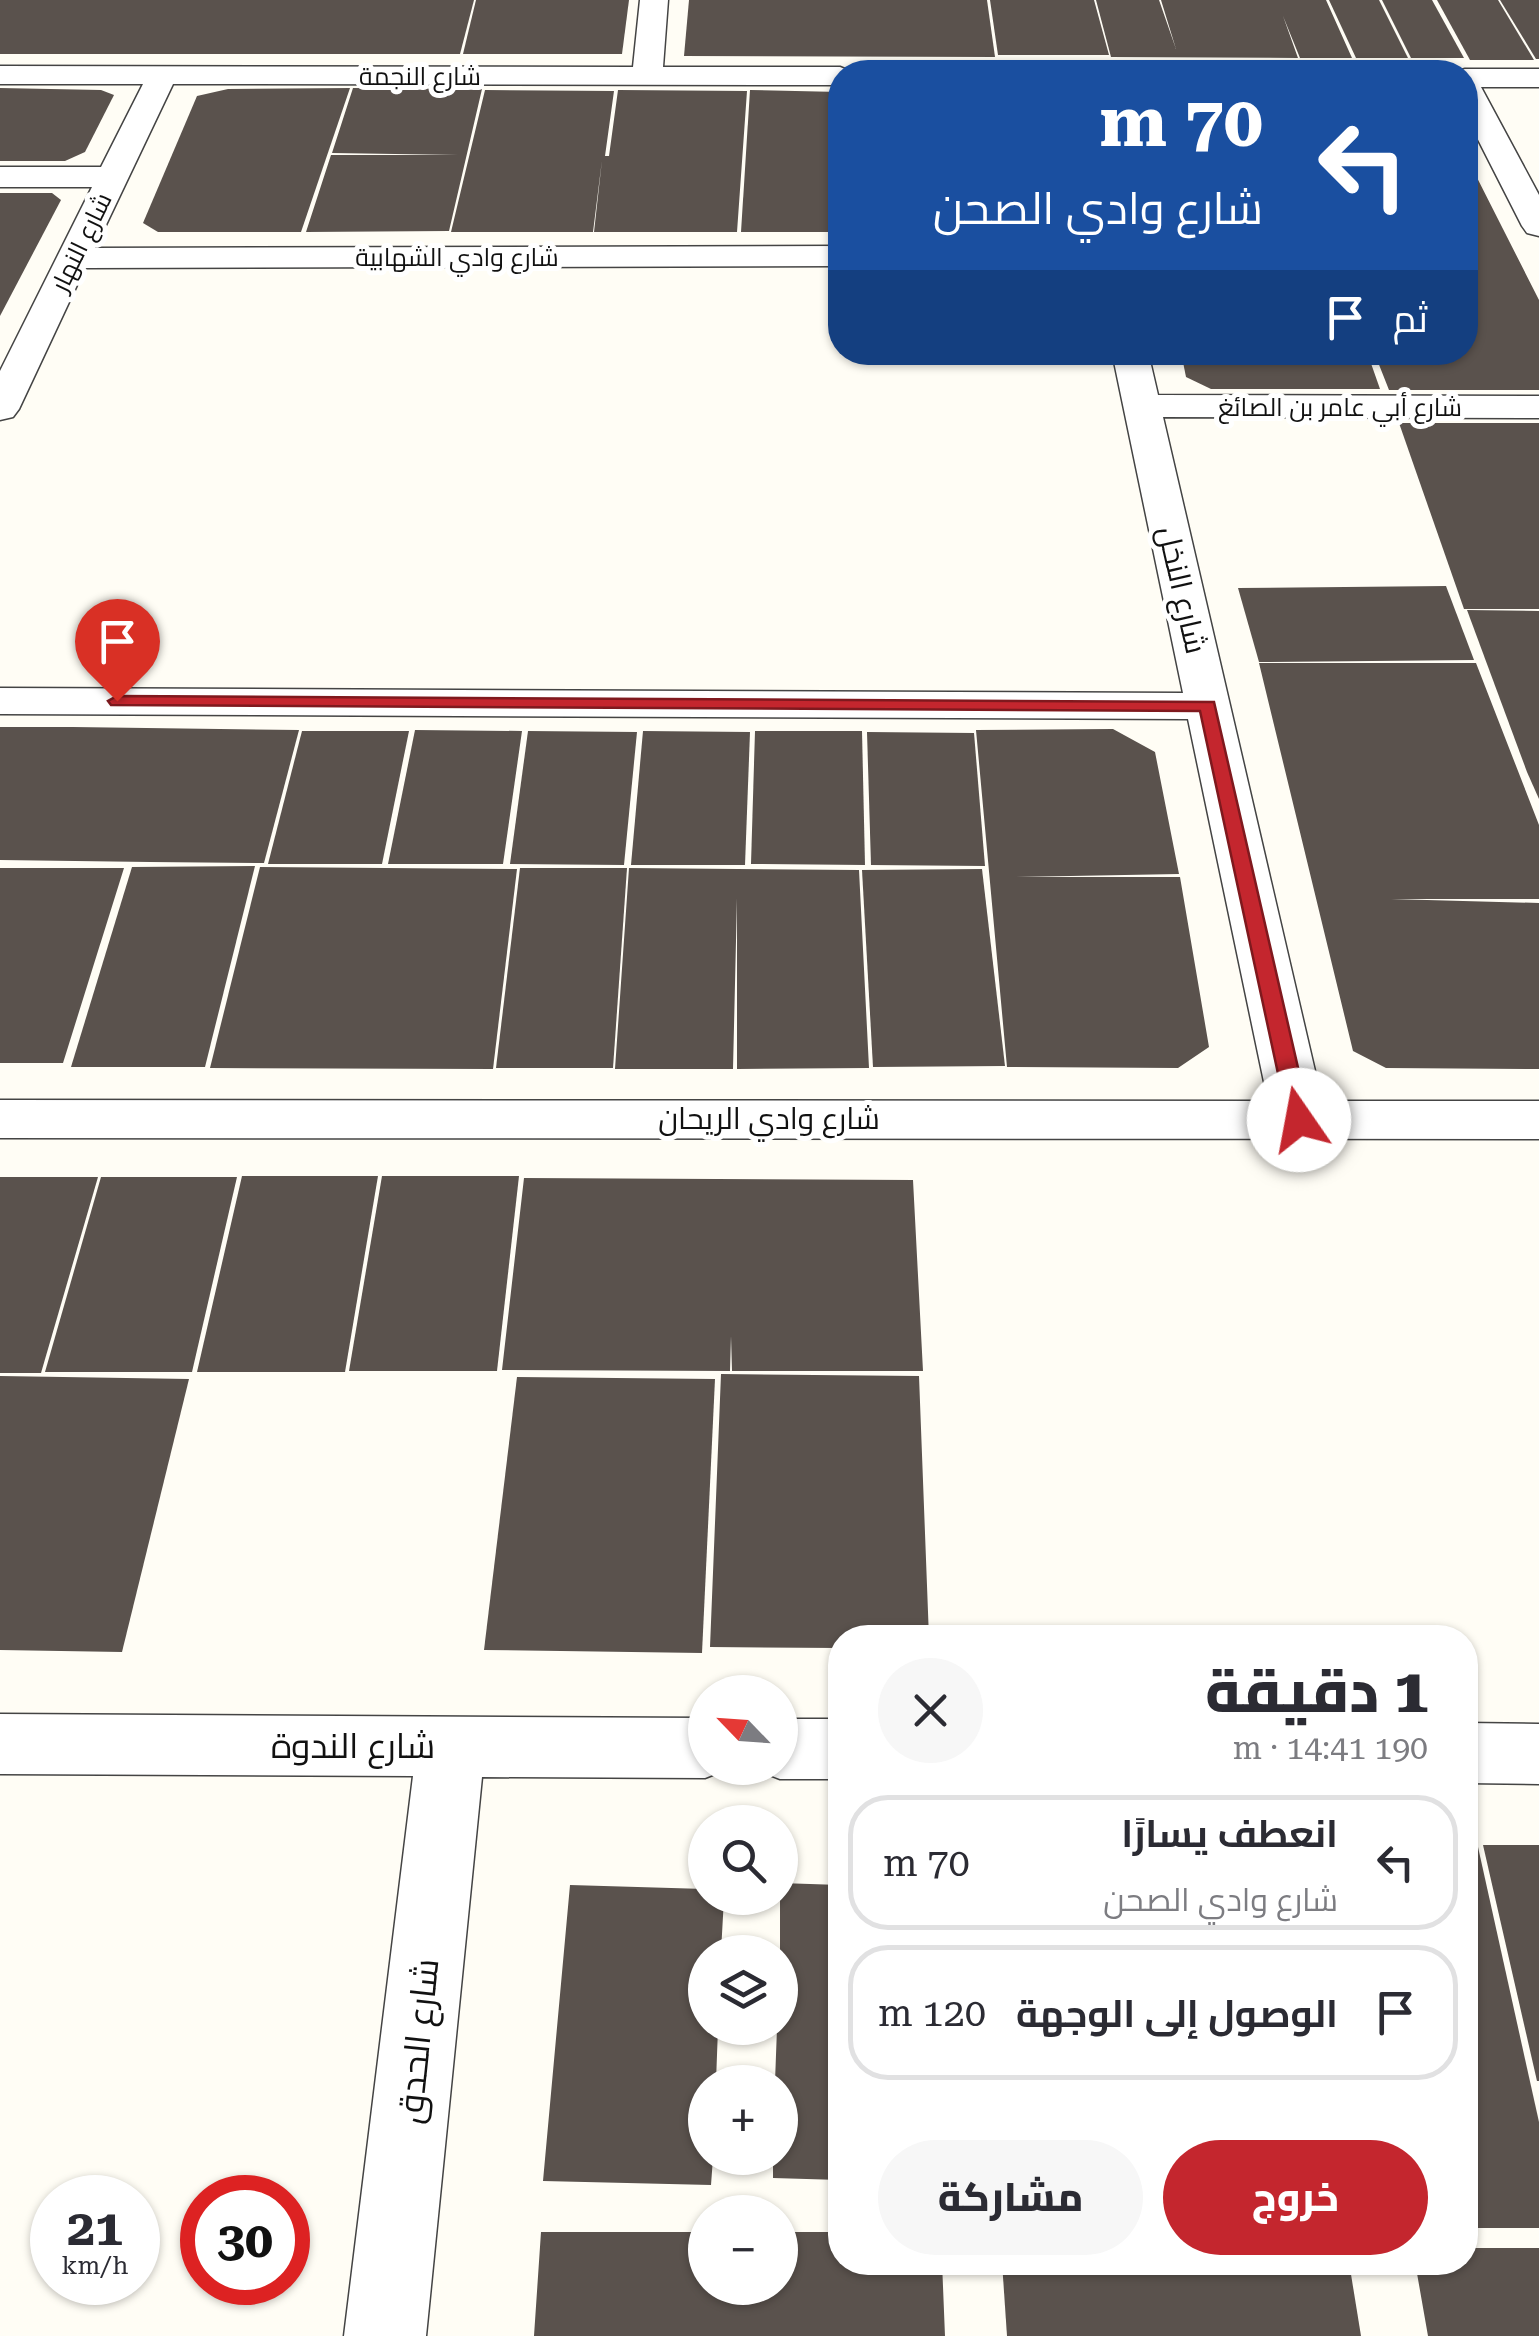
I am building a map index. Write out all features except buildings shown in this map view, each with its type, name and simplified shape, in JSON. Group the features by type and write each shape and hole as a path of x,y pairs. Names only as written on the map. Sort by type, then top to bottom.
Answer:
{"street":[{"path":"648,76 654,0"},
{"name":"شارع النجمة","path":"0,75 828,76"},
{"name":"شارع النهار","path":"0,409 162,75"},
{"path":"1478,80 1539,78"},
{"path":"1478,106 1539,226"},
{"path":"0,177 113,177"},
{"name":"شارع وادي الشهابية","path":"73,258 828,256"},
{"name":"شارع النخل","path":"1133,365 1299,1120"},
{"name":"شارع أبي عامر بن الصائغ","path":"1142,406 1539,408"},
{"path":"0,701 1208,706"},
{"name":"شارع وادي الريحان","path":"0,1119 1539,1120"},
{"name":"شارع الندوة","path":"0,1744 688,1748"},
{"name":"شارع الحدق","path":"385,2336 450,1746"},
{"path":"798,1748 828,1749"},
{"path":"1478,1753 1539,1754"}],"route":[{"path":"117,701 1208,706 1299,1120"}]}
